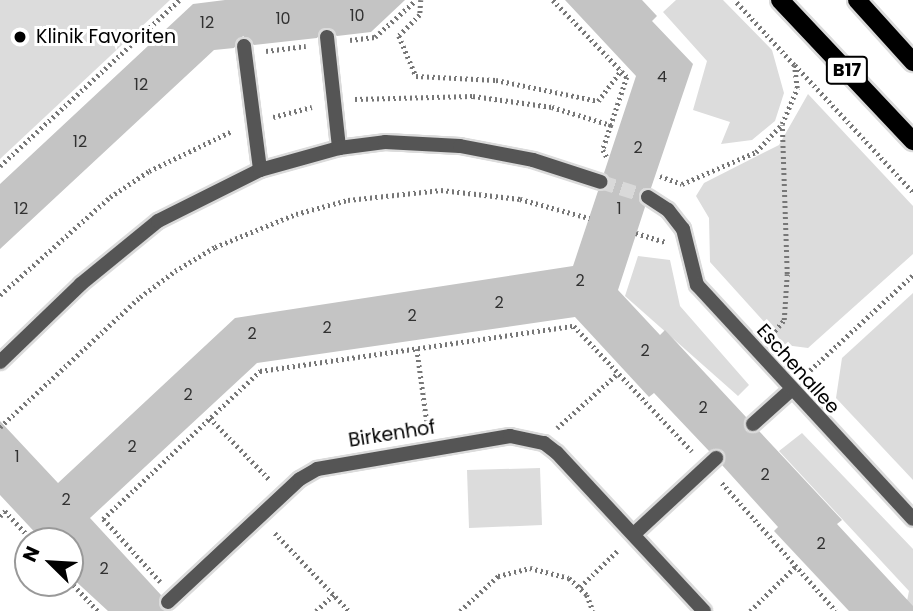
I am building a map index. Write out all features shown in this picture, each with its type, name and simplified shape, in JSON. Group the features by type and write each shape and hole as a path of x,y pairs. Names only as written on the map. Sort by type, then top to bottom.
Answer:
{"main road":[{"name":"B17","path":"780,0 913,141"},
{"name":"B17","path":"857,0 913,62"}],"street":[{"path":"327,37 339,148"},
{"path":"244,47 260,170"},
{"path":"0,362 81,284 158,221 260,170 339,148 385,142 460,146 533,160 601,182"},
{"name":"Eschenallee","path":"648,197 668,210 683,229 697,285 791,390 913,519"},
{"path":"753,424 791,390"},
{"name":"Birkenhof","path":"171,600 260,517 317,469 510,436 544,443 557,453 704,611"},
{"path":"634,534 716,458"}],"path":[{"path":"0,166 179,0"},
{"path":"385,28 418,0"},
{"path":"418,0 420,15 399,36 416,76 496,80 598,101 621,70"},
{"path":"553,0 627,77 611,125"},
{"path":"734,0 913,192"},
{"path":"656,174 682,184 756,152 782,124 797,88 794,65"},
{"path":"757,352 784,320 787,274 782,124"},
{"path":"0,428 140,297 175,271 215,247 296,214 348,200 441,190 520,199 589,218"},
{"path":"791,390 913,275"},
{"path":"417,349 425,407"},
{"path":"576,412 618,373"},
{"path":"210,418 254,464"},
{"path":"136,489 103,519 171,600"},
{"path":"0,516 5,511 20,527"},
{"path":"260,517 349,611"},
{"path":"580,587 634,534"},
{"path":"750,611 796,566"},
{"path":"460,611 498,576 519,569 555,571 580,587 593,611"},
{"path":"316,611 334,594"},
{"path":"84,596 98,611"}],"shaded area":[{"path":"0,0 170,0 0,159"},
{"path":"676,0 723,0 772,50 784,93 775,121 752,140 721,144 730,122 693,110 707,61 663,12"},
{"path":"808,94 913,206 913,254 808,348 785,345 710,262 709,218 696,196 704,183 779,145"},
{"path":"638,256 670,260 680,306 749,385 738,396 625,296"},
{"path":"913,293 913,480 836,398 842,358"},
{"path":"802,433 913,549 913,611 905,611 909,591 779,451"},
{"path":"540,468 542,525 469,528 467,470"}],"building":[{"path":"225,0 405,0 371,32 337,36 325,28 317,38 254,45 243,36 234,48 214,50 0,249 0,184 193,4"},
{"path":"565,0 642,0 657,16 652,21 693,64 651,188 640,192 645,207 618,290 660,335 665,330 746,417 746,431 759,431 842,520 837,524 913,606 913,611 849,611 774,531 778,527 722,465 723,451 709,451 654,393 649,397 575,317 257,363 90,518 161,595 159,603 165,611 108,611 84,589 84,527 30,527 0,495 0,421 58,483 235,318 573,266 598,191 610,186 604,173 636,76"}],"tunnel":[{"path":"601,182 648,197"}],"place":[{"name":"Klinik Favoriten","path":"20,37"}]}
